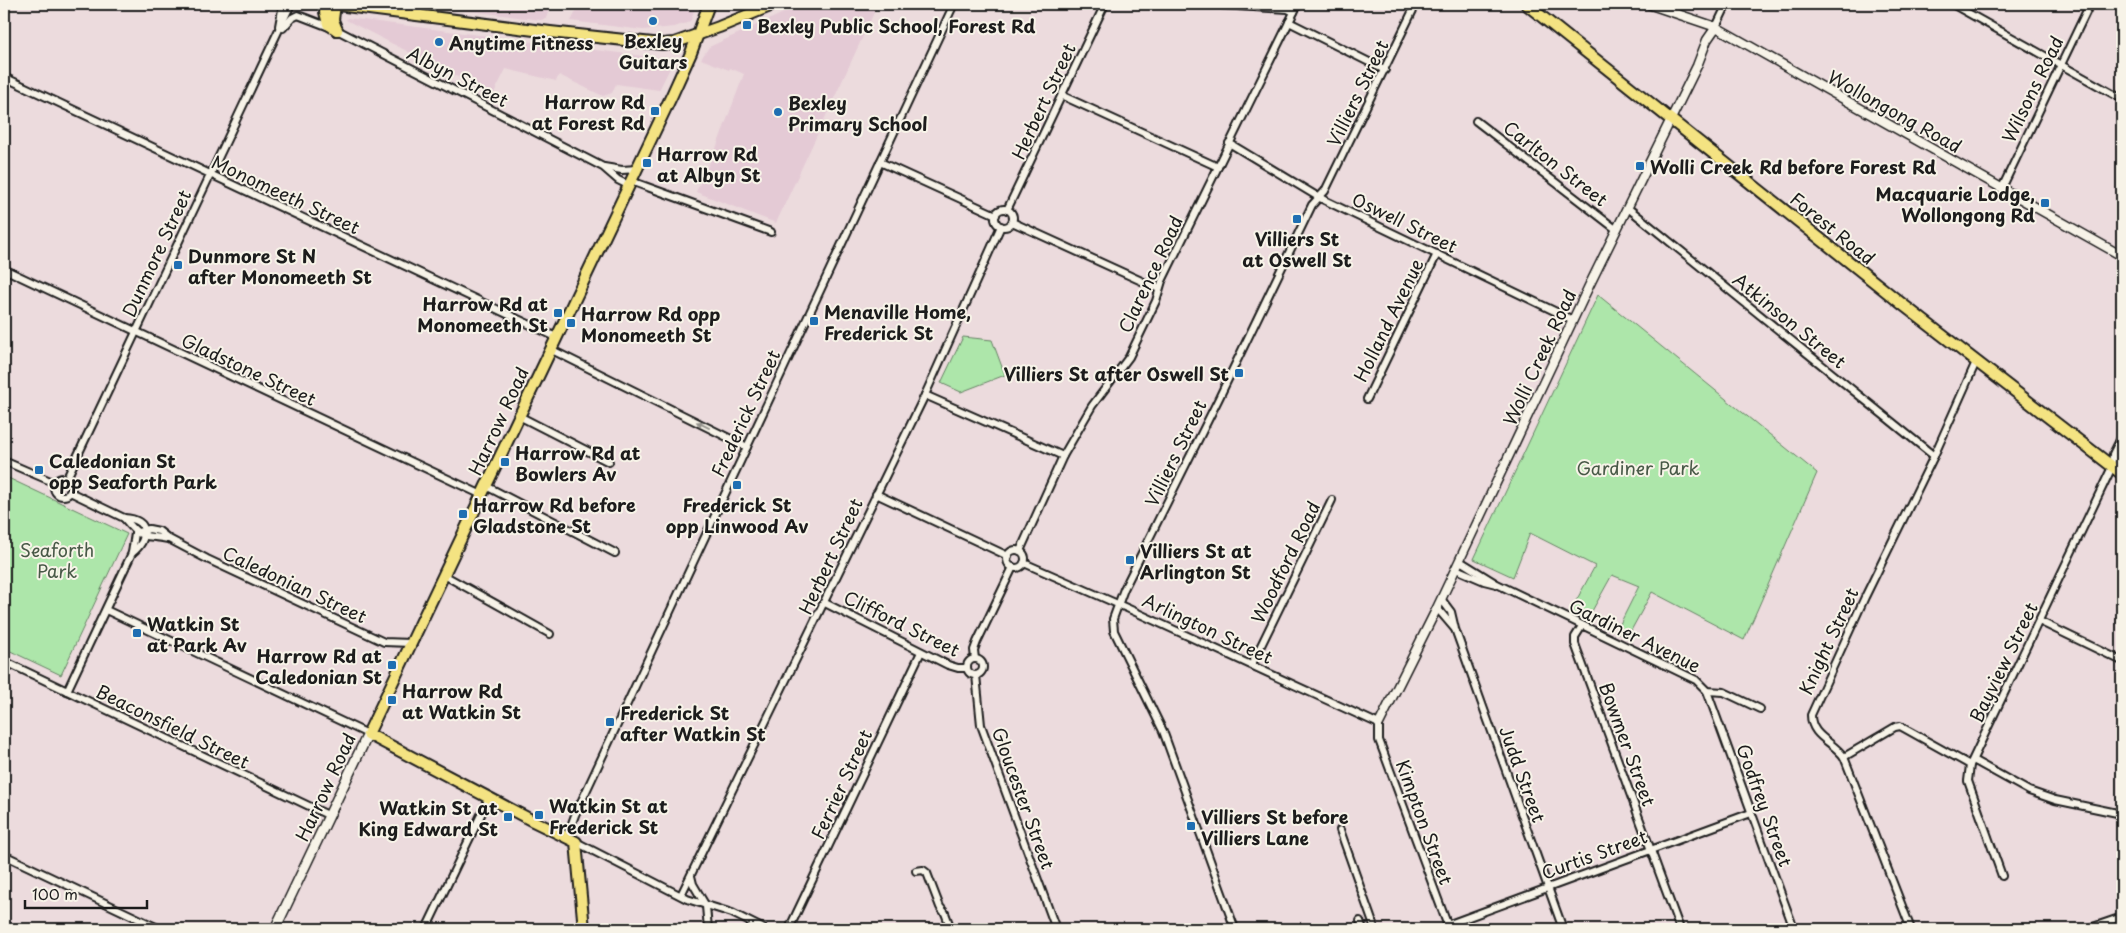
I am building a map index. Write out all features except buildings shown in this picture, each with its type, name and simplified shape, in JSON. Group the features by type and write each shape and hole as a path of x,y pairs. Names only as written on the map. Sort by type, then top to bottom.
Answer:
{"main road":[{"path":"336,30 330,4 399,8 417,15 651,44 674,43 776,4"},
{"name":"Harrow Road","path":"275,929 630,183 698,34 709,4"},
{"name":"Forest Road","path":"1526,4 1976,362 2122,474"},
{"path":"368,734 571,839"},
{"name":"Frederick Street","path":"571,839 584,929"}],"street":[{"name":"Dunmore Street","path":"273,41 283,4"},
{"name":"Dunmore Street","path":"67,478 291,4"},
{"path":"417,15 422,4"},
{"name":"Frederick Street","path":"571,839 575,816 954,4"},
{"name":"Herbert Street","path":"1007,210 1063,96 1105,4"},
{"path":"1204,4 1288,9 1294,12"},
{"name":"Clarence Road","path":"1020,551 1063,456 1092,406 1129,357 1229,142 1298,4"},
{"name":"Villiers Street","path":"1235,929 1163,731 1112,624 1118,603 1220,398 1312,205 1325,191 1416,4"},
{"name":"Wollongong Road","path":"1648,4 1716,27 2122,256"},
{"name":"Wolli Creek Road","path":"1379,724 1442,600 1573,320 1697,66 1707,40 1716,27 1727,4"},
{"path":"1952,4 2122,99"},
{"name":"Wilsons Road","path":"2002,188 2090,4"},
{"name":"Dunmore Street","path":"273,41 290,20 298,15"},
{"name":"Albyn Street","path":"298,15 336,30 602,167 618,180 772,232"},
{"path":"1289,22 1385,70"},
{"name":"Monomeeth Street","path":"4,77 556,337"},
{"path":"1063,96 1218,167"},
{"name":"Carlton Street","path":"1476,121 1617,230"},
{"name":"Oswell Street","path":"1229,142 1320,198 1573,320"},
{"path":"880,162 996,215"},
{"name":"Albyn Street","path":"602,167 622,170 636,168"},
{"name":"Atkinson Street","path":"1628,208 1934,456"},
{"path":"1001,210 1007,210 1012,215 1012,222 1007,226 1001,226 996,222 996,215 1001,210"},
{"path":"1012,222 1159,289"},
{"name":"Herbert Street","path":"681,895 925,395 1001,226"},
{"name":"Holland Avenue","path":"1367,399 1437,254"},
{"name":"Gladstone Street","path":"4,269 136,332 484,490 615,554"},
{"path":"550,349 747,446"},
{"name":"Knight Street","path":"1911,929 1844,757 1836,747 1818,734 1812,724 1811,715 1865,597 1934,456 1976,362"},
{"path":"925,395 1063,456"},
{"path":"519,416 609,462"},
{"name":"Bayview Street","path":"2002,876 1968,782 1971,763 2112,467 2113,454 2122,436"},
{"path":"4,461 54,483"},
{"path":"61,478 67,478 72,484 70,492 64,496 59,495 54,489 54,483 61,478"},
{"name":"Caledonian Street","path":"70,492 124,518 132,518 140,523 145,534 159,531 169,539 206,559 384,642 411,643"},
{"path":"876,494 1008,556"},
{"name":"Woodford Road","path":"1252,664 1332,500"},
{"name":"Caledonian Street","path":"124,518 135,533"},
{"path":"67,691 132,553 135,533 145,534 140,546 132,553"},
{"path":"1013,551 1020,551 1024,556 1024,563 1019,567 1013,567 1008,562 1008,556 1013,551"},
{"name":"Gardiner Avenue","path":"1460,561 1497,584 1696,680 1707,691 1724,692 1760,709"},
{"name":"Arlington Street","path":"1024,563 1118,603 1379,724"},
{"path":"975,659 974,650 977,642 1013,567"},
{"name":"Gardiner Avenue","path":"1456,569 1477,579 1497,584"},
{"path":"444,575 550,634"},
{"name":"Judd Street","path":"1442,600 1451,612 1454,629 1563,929"},
{"name":"Clifford Street","path":"825,603 894,636 921,652 958,668 967,668"},
{"name":"Judd Street","path":"1438,608 1454,629"},
{"path":"106,610 368,734"},
{"path":"2039,621 2122,661"},
{"name":"Bowmer Street","path":"1582,626 1575,637 1575,644 1680,929"},
{"name":"Ferrier Street","path":"789,929 921,652"},
{"path":"975,659 983,667 981,672 976,675 972,674 967,668 971,660 975,659"},
{"name":"Beaconsfield Street","path":"4,661 330,816"},
{"name":"Gloucester Street","path":"976,675 981,725 1056,929"},
{"name":"Godfrey Street","path":"1707,691 1794,929"},
{"name":"Kimpton Street","path":"1379,724 1379,740 1448,927"},
{"path":"1844,757 1895,727 1900,726 2029,791 2055,800 2122,814"},
{"path":"426,929 489,798"},
{"name":"Curtis Street","path":"1448,927 1547,887 1751,813"},
{"path":"1340,830 1375,929"},
{"path":"571,839 681,895 706,906 732,913 764,929"},
{"path":"4,855 160,929"},
{"path":"916,871 923,870 927,873 951,929"},
{"path":"690,876 706,906 708,929"},
{"path":"2087,929 2122,917"},
{"path":"1360,921 1363,929"}],"shaded area":[{"path":"436,4 552,4 546,18 541,20 439,7"},
{"path":"580,4 696,4 691,20 687,23 674,27 643,30 571,21"},
{"name":"Bexley Primary School","path":"803,4 878,4 776,223 696,192 715,151 744,74 701,59 709,47"},
{"path":"347,18 666,59 669,62 670,68 659,90 616,84 612,93 603,96 559,75 556,81 506,69 493,95 346,20"}],"green space":[{"name":"Gardiner Park","path":"1598,295 1817,473 1744,640 1652,592 1627,638 1616,632 1639,586 1612,575 1587,620 1570,612 1595,566 1530,533 1513,577 1474,559"},
{"path":"963,337 992,340 1005,375 961,392 941,383"},
{"name":"Seaforth Park","path":"4,476 127,534 61,675 4,648"}],"place":[{"name":"Bexley Guitars","path":"653,21"},
{"name":"Bexley Public School, Forest Rd","path":"747,25"},
{"name":"Anytime Fitness","path":"439,42"},
{"name":"Harrow Rd at Forest Rd","path":"655,111"},
{"name":"Bexley Primary School","path":"778,112"},
{"name":"Harrow Rd at Albyn St","path":"647,163"},
{"name":"Wolli Creek Rd before Forest Rd","path":"1640,166"},
{"name":"Macquarie Lodge, Wollongong Rd","path":"2045,203"},
{"name":"Villiers St at Oswell St","path":"1297,219"},
{"name":"Dunmore St N after Monomeeth St","path":"178,265"},
{"name":"Harrow Rd at Monomeeth St","path":"558,313"},
{"name":"Menaville Home, Frederick St","path":"814,321"},
{"name":"Harrow Rd opp Monomeeth St","path":"571,323"},
{"name":"Villiers St after Oswell St","path":"1239,373"},
{"name":"Harrow Rd at Bowlers Av","path":"505,462"},
{"name":"Caledonian St opp Seaforth Park","path":"39,470"},
{"name":"Frederick St opp Linwood Av","path":"737,485"},
{"name":"Harrow Rd before Gladstone St","path":"463,514"},
{"name":"Villiers St at Arlington St","path":"1130,560"},
{"name":"Watkin St at Park Av","path":"137,633"},
{"name":"Harrow Rd at Caledonian St","path":"392,665"},
{"name":"Harrow Rd at Watkin St","path":"392,700"},
{"name":"Frederick St after Watkin St","path":"610,722"},
{"name":"Watkin St at Frederick St","path":"539,815"},
{"name":"Watkin St at King Edward St","path":"508,817"},
{"name":"Villiers St before Villiers Lane","path":"1191,826"}]}
